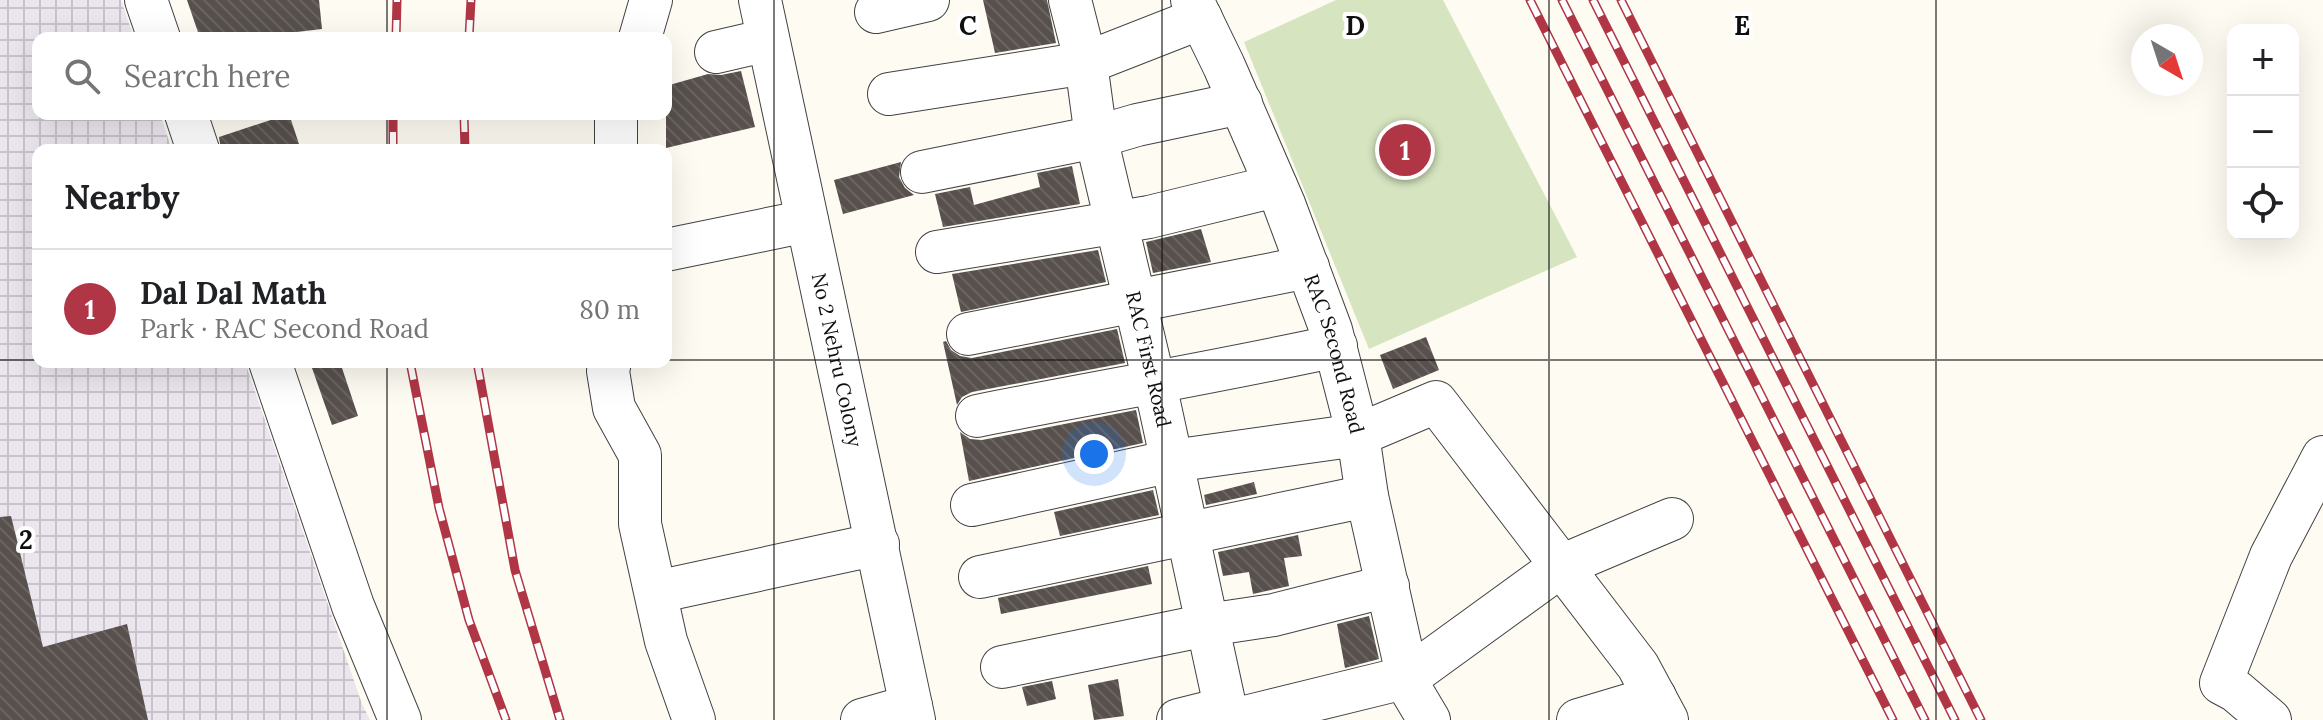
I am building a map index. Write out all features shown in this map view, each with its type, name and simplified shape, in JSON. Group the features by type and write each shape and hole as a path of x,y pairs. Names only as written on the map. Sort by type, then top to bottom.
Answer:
{"street":[{"path":"146,0 157,32"},
{"path":"642,32 651,0"},
{"name":"No 2 Nehru Colony","path":"760,0 912,713"},
{"path":"876,12 928,0"},
{"name":"RAC First Road","path":"1070,0 1086,63 1096,137 1229,716"},
{"path":"889,94 1086,63 1197,9"},
{"name":"RAC Second Road","path":"1197,9 1276,186 1336,346 1358,435 1367,496 1410,688 1429,720"},
{"path":"716,52 768,40"},
{"path":"922,172 1096,137 1241,103"},
{"path":"188,120 196,144"},
{"path":"616,120 616,144"},
{"path":"937,252 1149,217 1276,186"},
{"path":"672,249 807,221"},
{"path":"968,334 1308,267"},
{"path":"977,416 1153,380 1214,373 1336,346"},
{"path":"272,368 353,606 400,720"},
{"path":"611,368 614,408 640,455 640,524 666,641 694,720"},
{"path":"972,505 1172,461 1358,435 1436,402 1638,666 1661,709 1578,720"},
{"path":"2270,720 2236,691 2221,683 2271,556 2323,457"},
{"path":"980,577 1367,496"},
{"path":"1178,720 1229,716 1408,677 1561,566 1672,519"},
{"path":"656,592 878,544"},
{"path":"1002,667 1207,625 1274,615 1388,586"},
{"path":"862,720 912,713"}],"shaded area":[{"path":"0,0 121,0 132,32 32,32 32,120 162,120 170,144 32,144 32,368 247,368 370,720 0,720"}],"green space":[{"path":"1336,0 1443,0 1577,257 1369,349 1244,42"}],"building":[{"path":"187,0 319,0 322,29 198,32"},
{"path":"983,0 1047,0 1056,43 995,53"},
{"path":"741,71 755,127 672,147 666,144 666,120 672,120 672,84 708,74"},
{"path":"271,120 291,120 299,144 220,144 219,137"},
{"path":"901,162 899,177 905,188 914,195 843,214 834,180"},
{"path":"1072,166 1080,204 943,227 935,194 970,187 974,205 1040,187 1037,173"},
{"path":"1201,229 1211,262 1153,273 1146,242"},
{"path":"1098,250 1106,282 961,312 952,274"},
{"path":"1117,329 1125,363 972,392 962,397 957,405 943,342 946,341 951,350 960,356 972,358"},
{"path":"1426,337 1439,370 1393,389 1380,355"},
{"path":"312,368 342,368 358,416 332,425"},
{"path":"1136,410 1143,443 969,481 960,432 970,439 982,440"},
{"path":"1254,482 1257,494 1206,505 1204,495"},
{"path":"1153,490 1159,515 1060,536 1054,512"},
{"path":"11,516 43,647 127,624 148,720 0,720 0,517"},
{"path":"1298,535 1302,556 1284,558 1289,586 1253,594 1249,572 1223,576 1218,552"},
{"path":"1148,566 1152,584 1001,614 998,598"},
{"path":"1369,616 1379,659 1345,668 1337,624"},
{"path":"1118,679 1124,716 1094,720 1088,685"},
{"path":"1052,681 1056,699 1027,706 1022,687"}],"railway":[{"path":"396,32 397,0"},
{"path":"469,32 471,0"},
{"path":"1530,0 1893,720"},
{"path":"1562,0 1925,720"},
{"path":"1593,0 1955,720"},
{"path":"1621,0 1981,720"},
{"path":"393,120 393,144"},
{"path":"464,120 465,144"},
{"path":"411,368 439,508 469,620 506,720"},
{"path":"478,368 515,570 560,720"}],"place":[{"name":"Dal Dal Math","path":"1405,150"}]}
